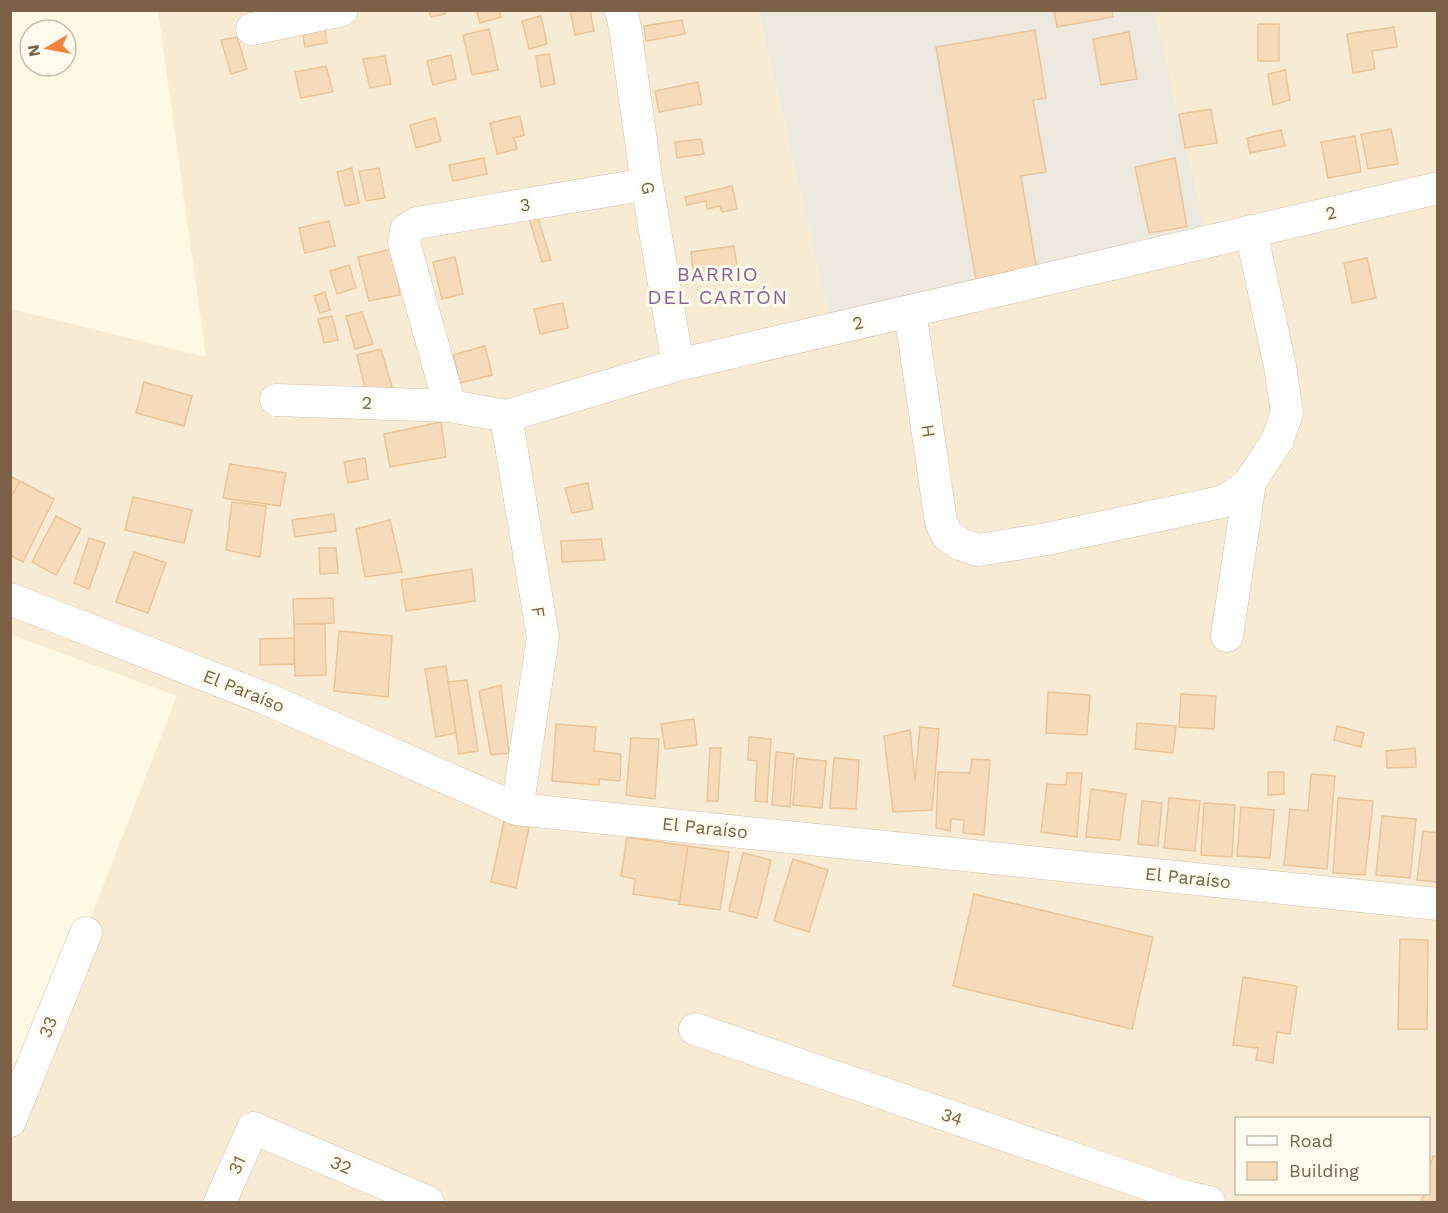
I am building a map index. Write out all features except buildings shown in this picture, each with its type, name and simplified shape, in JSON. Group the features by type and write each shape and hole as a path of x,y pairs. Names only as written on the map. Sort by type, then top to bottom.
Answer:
{"street":[{"path":"252,29 342,10"},
{"name":"G","path":"621,10 647,184 678,365"},
{"name":"3","path":"450,406 404,243 406,230 417,223 647,184"},
{"name":"2","path":"276,400 450,406 506,416 678,365 1437,188"},
{"path":"1227,636 1250,482 1277,441 1287,413 1280,366 1251,231"},
{"name":"H","path":"910,311 941,522 947,535 960,544 978,550 1047,539 1198,507 1221,502 1236,494 1250,482"},
{"name":"F","path":"506,416 543,636 517,809"},
{"name":"El Paraíso","path":"10,599 269,700 517,809 1437,904"},
{"name":"33","path":"10,1121 86,933"},
{"name":"34","path":"695,1029 1190,1200"},
{"name":"31","path":"220,1203 253,1128"},
{"name":"32","path":"253,1128 428,1203"}],"shaded area":[{"path":"158,11 1437,11 1437,1202 11,1202 10,1125 177,696 10,634 11,309 206,357"},
{"path":"759,11 1154,11 1205,230 830,317"}],"district":[{"name":"BARRIO DEL CARTÓN","path":"718,286"}]}
